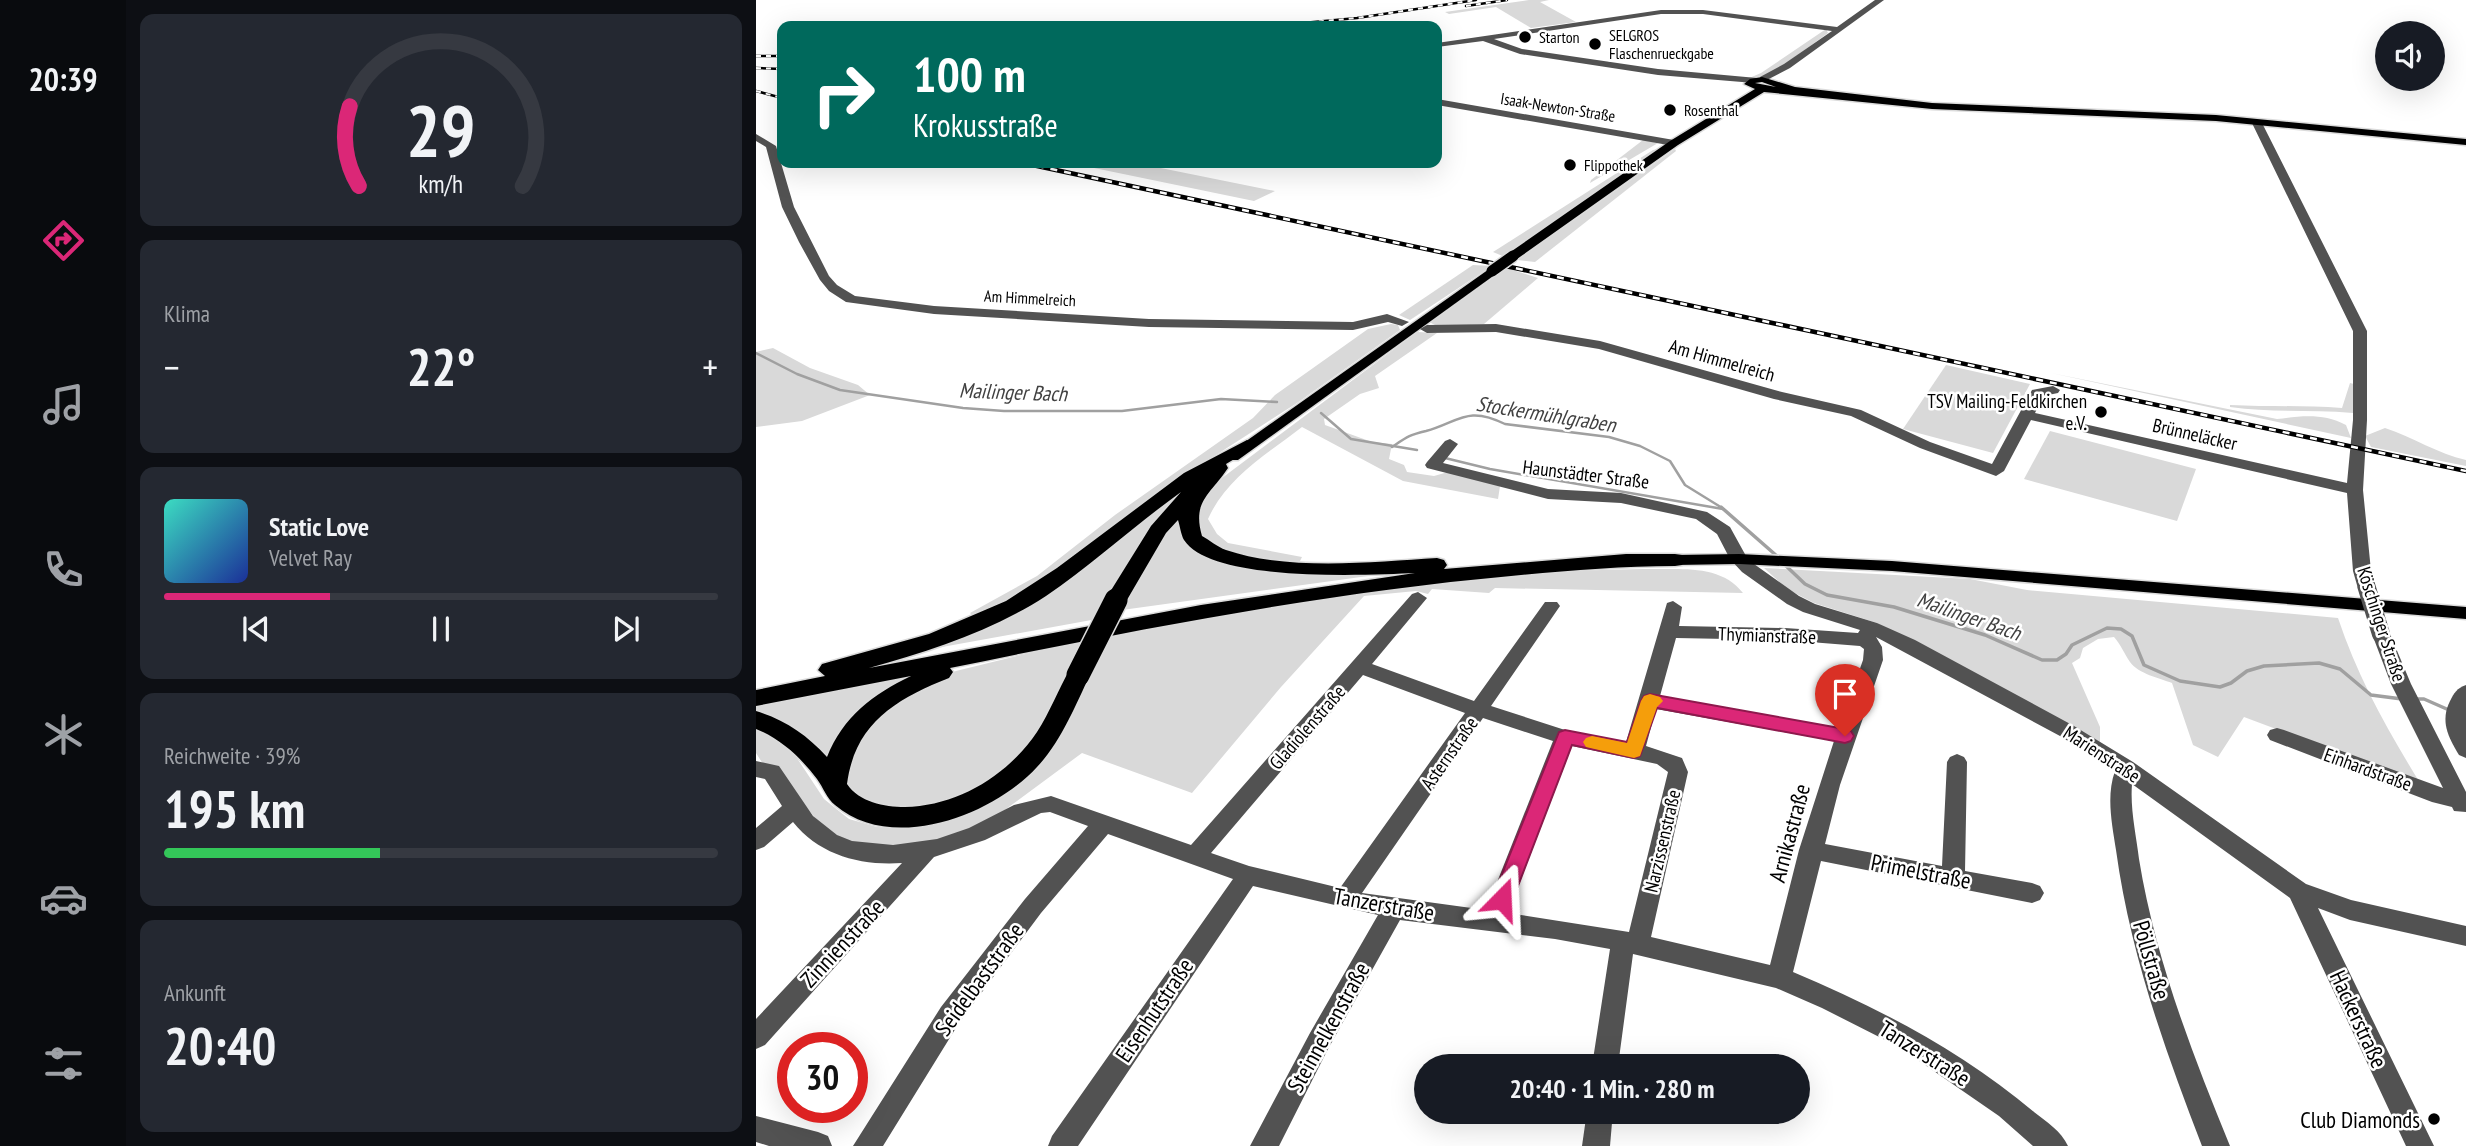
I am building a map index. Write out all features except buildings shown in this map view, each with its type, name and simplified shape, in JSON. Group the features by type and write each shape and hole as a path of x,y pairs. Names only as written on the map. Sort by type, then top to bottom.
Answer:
{"highway":[{"path":"766,685 897,654 986,621 1060,576 1156,499 1217,459 1247,446"},
{"path":"1219,468 1191,506 1187,516 1189,533 1196,545 1218,556 1261,565 1316,568 1675,560"},
{"path":"756,719 776,727 796,743 834,784 839,795 872,814 883,817 931,814 969,802 1011,778 1030,759 1052,727 1116,600 1158,530 1185,498 1219,468"},
{"path":"756,698 1141,623 1352,587 1641,560"},
{"path":"766,685 1277,591 1524,562"},
{"path":"834,784 834,768 845,741 855,727 884,699 923,678 1016,648"}],"main road":[{"path":"1219,468 1756,84 1965,108 2256,121 2466,142"},
{"path":"1675,560 1739,559 1906,567 2466,613"}],"street":[{"path":"1493,43 1535,47 1653,71 1756,84 1787,66 1878,0"},
{"path":"1442,44 1694,7 1838,29"},
{"path":"1483,38 1520,51 1664,66 1700,75"},
{"path":"1520,51 1517,48 1535,47"},
{"path":"1653,71 1668,70 1664,66"},
{"path":"1777,85 1787,66"},
{"name":"Isaak-Newton-Straße","path":"1442,103 1678,140"},
{"name":"Köschinger Straße","path":"2256,121 2357,320 2360,331 2360,420 2355,490 2362,571 2381,635 2401,684 2464,805"},
{"name":"Am Himmelreich","path":"756,137 772,146 777,165"},
{"name":"Am Himmelreich","path":"778,168 788,208 824,277 843,295 861,302 934,310 1149,323 1353,326 1387,318 1402,322"},
{"name":"Am Himmelreich","path":"1427,330 1496,328 1600,345 1779,396 1856,413 1925,445 1996,471 2026,415"},
{"path":"2026,415 2037,393 2053,390"},
{"name":"Brünneläcker","path":"2026,415 2355,490"},
{"name":"Haunstädter Straße","path":"1450,444 1433,465 1548,494 1621,498 1690,511 1709,518 1724,531 1739,559"},
{"name":"Marienstraße","path":"1739,559 1809,608 1983,684 2067,731 2126,768 2298,891 2350,910 2466,936"},
{"name":"Gladiolenstraße","path":"1196,855 1418,598"},
{"name":"Asternstraße","path":"1345,899 1551,606"},
{"path":"1359,666 1479,710 1565,737 1634,751 1650,701 1673,607"},
{"name":"Thymianstraße","path":"1668,632 1868,634"},
{"name":"Arnikastraße","path":"1779,978 1811,850 1845,736 1873,660 1873,648 1868,634"},
{"path":"1650,701 1845,736"},
{"path":"2459,706 2454,727 2466,750"},
{"name":"Einhardstraße","path":"2277,735 2464,805"},
{"path":"1493,922 1565,737"},
{"name":"Narzissenstraße","path":"1631,942 1678,772 1675,764 1663,758 1634,751"},
{"path":"1953,877 1957,762"},
{"name":"Pöllstraße","path":"2126,768 2121,779 2121,804 2127,857 2139,919 2175,1042 2216,1146"},
{"name":"Tanzerstraße","path":"759,769 772,772 794,809 825,840 864,852 899,854 927,850 976,835 1038,804 1066,807 1248,875 1345,899 1394,909 1631,942 1779,978 1831,1000 1908,1039 2008,1107 2054,1146"},
{"path":"756,841 794,809"},
{"name":"Seidelbaststraße","path":"867,1146 950,1015 1034,906 1105,822"},
{"name":"Zinnienstraße","path":"756,1037 927,850"},
{"name":"Primelstraße","path":"1811,850 2032,892"},
{"name":"Eisenhutstraße","path":"1062,1146 1248,875"},
{"name":"Hackerstraße","path":"2298,891 2420,1146"},
{"name":"Steinnelkenstraße","path":"1264,1146 1319,1041 1394,909"},
{"path":"1608,1054 1631,942"},
{"path":"1596,1146 1599,1124"},
{"path":"756,1129 818,1146"}],"shaded area":[{"path":"1529,0 1549,0 1540,2 1576,22 1531,28 1496,7 1449,14 1445,12"},
{"path":"1826,29 1828,33 1770,75 1747,79 1761,73"},
{"path":"1643,140 1658,143 1590,183 1591,180"},
{"path":"1659,149 1505,257 1493,252 1653,150"},
{"path":"1675,149 1676,151 1535,262 1517,260"},
{"path":"1094,168 1161,168 1275,191 1254,201"},
{"path":"1473,265 1492,266 1410,320 1399,315"},
{"path":"1507,268 1538,278 1484,324 1439,327 1429,322"},
{"path":"1398,325 1400,330 1297,403 1171,484 1056,575 975,618 970,613 1037,576 1115,515 1253,418 1275,395 1368,329"},
{"path":"1417,332 1437,333 1375,376 1379,388 1360,394 1324,419 1325,425 1372,442 1392,444 1389,459 1404,465 1407,472 1434,476 1448,472 1500,486 1498,499 1403,481 1302,427 1236,479 1225,491 1208,519 1217,534 1228,543 1302,557 1299,563 1234,555 1196,534 1199,501 1218,481"},
{"path":"773,348 810,368 858,385 870,395 802,421 756,427 756,352"},
{"path":"1946,365 2030,384 1993,453 1903,429"},
{"path":"2051,373 2277,419 2321,417 2346,425 2351,438"},
{"path":"2350,383 2358,385 2356,411 2353,413 2230,407 2342,408"},
{"path":"2385,428 2445,454 2466,460 2466,466 2371,447 2365,436"},
{"path":"2050,431 2196,469 2177,521 2024,479"},
{"path":"1195,479 1140,545 1097,619 931,649 980,628"},
{"path":"1183,507 1183,529 1187,542 1199,552 1219,560 1419,569 1122,610 1169,524"},
{"path":"1764,568 1970,579 2027,590 2338,618 2374,703 2420,783 2244,717 2218,757 2193,745 2172,683 2139,670 2130,662 2114,637 2098,639 2083,648 2080,658 2072,663 2100,727 2100,742 1877,623 1814,603 1787,589"},
{"path":"1643,569 1710,572 1734,583 1743,593 1495,588 1489,593 1432,589 1428,594 1416,591 1364,596 1281,687 1192,793 1082,753 983,826 927,847 883,849 848,841 823,828 778,771 763,764 756,753 756,728 789,746 824,799 849,819 877,827 915,828 955,819 986,803 1109,636 1360,592 1561,571"},
{"path":"1087,639 1029,748 1009,768 988,782 937,804 910,808 885,807 863,799 846,782 862,726 924,682 956,671"},
{"path":"932,669 827,765 756,715 756,704"}],"waterway":[{"name":"Mailinger Bach","path":"756,353 797,374 840,390 963,408 1004,411 1122,411 1221,399 1277,402"},
{"name":"Mailinger Bach","path":"1321,413 1351,439 1393,446"},
{"name":"Stockermühlgraben","path":"1393,446 1412,435 1472,415 1492,418 1505,424 1609,437 1640,446 1670,461 1685,485 1719,506"},
{"name":"Mailinger Bach","path":"1393,446 1417,450"},
{"name":"Mailinger Bach","path":"1445,458 1490,469 1723,509"},
{"name":"Mailinger Bach","path":"1721,507 1778,557"},
{"name":"Mailinger Bach","path":"1783,563 1805,584 1827,595 1894,607 1985,635 2042,660 2057,660 2066,654 2072,645 2107,628 2121,629 2132,636 2144,665 2180,681 2220,687 2231,683 2247,671 2264,666 2319,663 2340,669 2371,695 2402,699"},
{"name":"Mailinger Bach","path":"2417,699 2424,699 2449,710"}],"railway":[{"path":"1324,21 1476,0"},
{"path":"1466,6 1507,0"},
{"path":"756,56 777,56"},
{"path":"756,68 777,69"},
{"path":"756,91 777,97"},
{"path":"1046,168 2466,471"}],"slow traffic":[{"path":"1592,742 1634,751 1650,701 1654,701"}],"place":[{"name":"Starton","path":"1525,37"},
{"name":"SELGROS Flaschenrueckgabe","path":"1595,44"},
{"name":"Rosenthal","path":"1670,110"},
{"name":"Flippothek","path":"1570,165"},
{"name":"TSV Mailing-Feldkirchen e.V.","path":"2101,412"},
{"name":"Club Diamonds","path":"2434,1119"}],"route":[{"path":"1502,899 1565,737 1634,751 1650,701 1845,736"}]}
